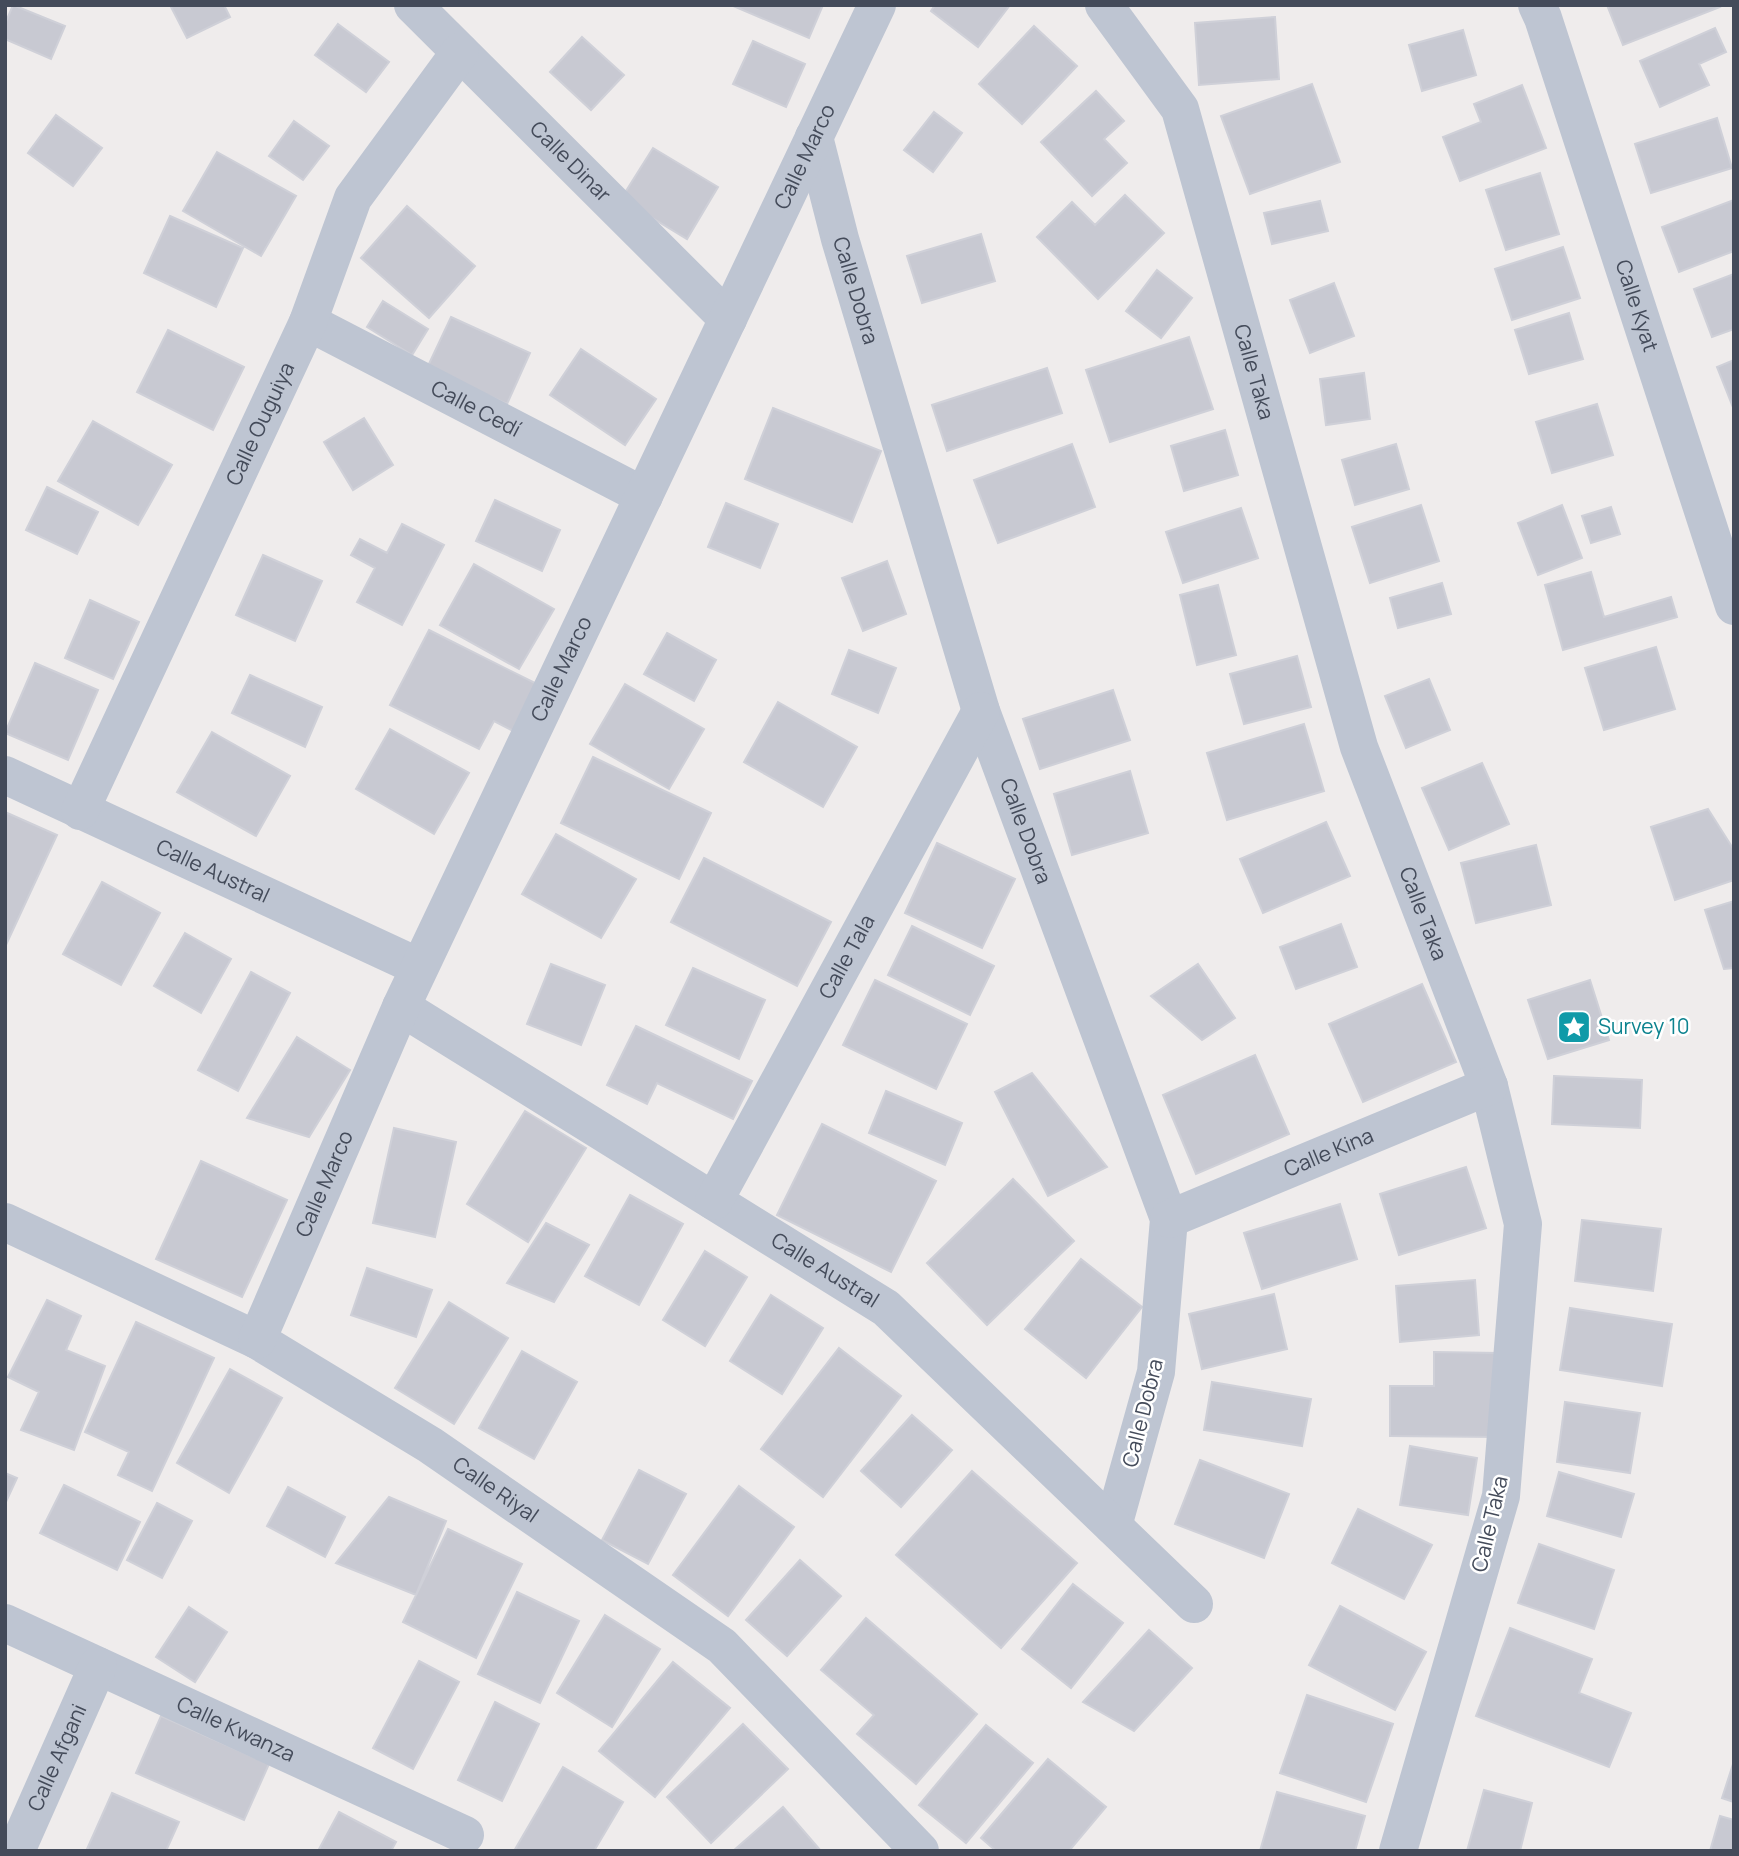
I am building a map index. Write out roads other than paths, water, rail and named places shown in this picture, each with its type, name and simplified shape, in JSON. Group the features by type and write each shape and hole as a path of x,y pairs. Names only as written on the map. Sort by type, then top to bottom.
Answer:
{"street":[{"name":"Calle Dinar","path":"413,5 728,319"},
{"name":"Calle Marco","path":"257,1340 419,967 877,5"},
{"name":"Calle Taka","path":"1104,5 1180,109 1359,747 1489,1086 1523,1224 1501,1496 1398,1851"},
{"name":"Calle Kyat","path":"1537,5 1548,31 1734,606"},
{"name":"Calle Ouguiya","path":"80,811 307,322 354,198 460,52"},
{"name":"Calle Dobra","path":"814,137 840,239 981,711 1169,1219 1156,1372 1113,1526"},
{"name":"Calle Cedí","path":"307,322 644,496"},
{"name":"Calle Tala","path":"714,1200 981,711"},
{"name":"Calle Austral","path":"5,775 419,967"},
{"name":"Calle Austral","path":"401,1007 886,1308 1194,1604"},
{"name":"Calle Kina","path":"1169,1219 1489,1086"},
{"name":"Calle Riyal","path":"5,1222 257,1340 429,1445 722,1646 920,1851"},
{"name":"Calle Kwanza","path":"5,1623 465,1835"},
{"name":"Calle Afgani","path":"16,1851 98,1666"}],"place":[{"name":"Survey 10","path":"1574,1027"}]}
